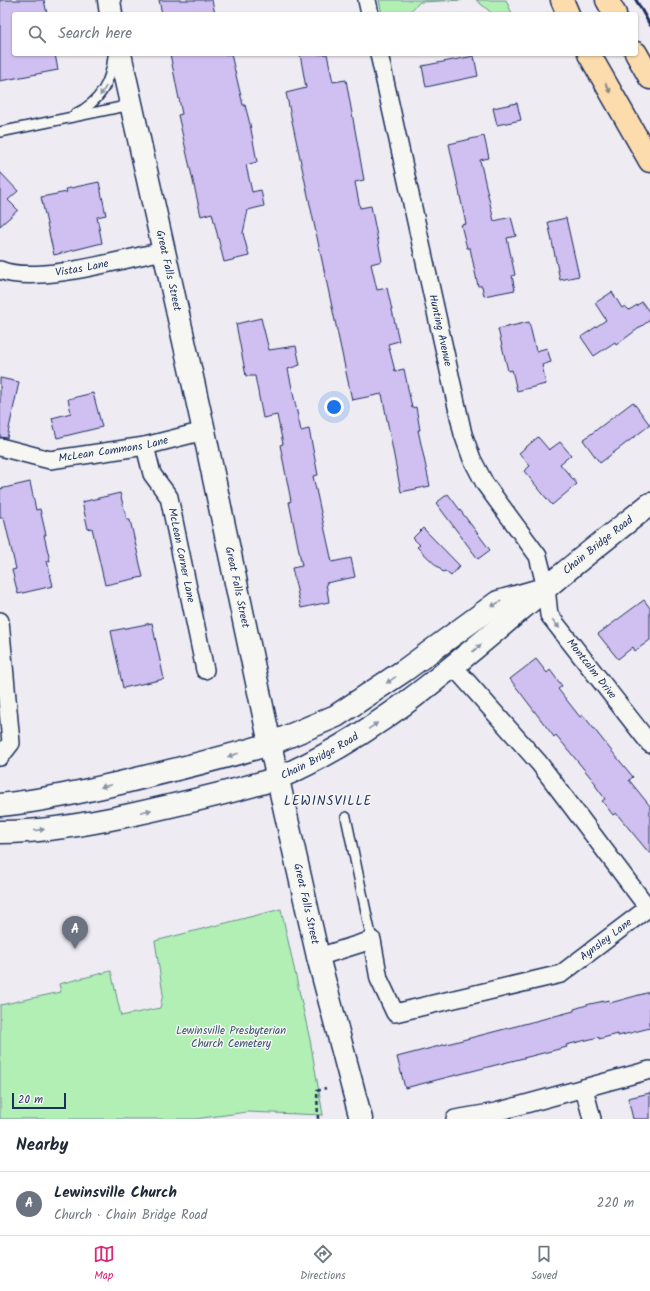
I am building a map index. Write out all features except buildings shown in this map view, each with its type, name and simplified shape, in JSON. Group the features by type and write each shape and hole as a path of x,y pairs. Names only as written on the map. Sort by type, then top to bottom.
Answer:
{"highway":[{"path":"562,0 567,12"},
{"path":"607,0 613,12"},
{"path":"590,56 650,161"},
{"path":"638,56 650,78"}],"main road":[{"path":"109,0 111,12"},
{"name":"Great Falls Street","path":"120,56 204,431 270,744 318,957 360,1119"},
{"name":"Chain Bridge Road","path":"0,832 18,832 108,819 224,794 278,778 310,764 364,732 400,708 454,667 546,588 650,504"},
{"name":"Chain Bridge Road","path":"0,805 23,803 76,793 216,761 270,744 336,716 405,670 498,602 546,588"}],"street":[{"path":"367,0 370,12"},
{"name":"Hunting Avenue","path":"379,56 463,434 472,459 485,484 538,556 546,588"},
{"name":"Vistas Lane","path":"0,270 10,274 44,275 163,251"},
{"name":"McLean Commons Lane","path":"0,447 50,460 145,446 204,431"},
{"name":"McLean Corner Lane","path":"145,446 152,474 170,497 205,670"},
{"name":"Montcalm Drive","path":"546,588 549,615 650,744"},
{"path":"0,621 11,743 0,757"},
{"name":"Aynsley Lane","path":"372,940 379,979 395,1013 561,974 648,908 539,763 454,667"},
{"path":"318,957 372,940"},
{"path":"455,1119 497,1115 584,1088 650,1070"},
{"path":"584,1088 592,1119"}],"lane":[{"path":"65,119 90,105 101,95 108,82 112,68 113,56"},
{"path":"0,132 131,105"},
{"path":"346,817 372,940"}],"path":[{"path":"318,1119 316,1091 326,1088"}],"green space":[{"path":"379,0 462,0 420,2 409,12 382,12"},
{"path":"476,0 506,0 511,12 491,12"},
{"name":"Lewinsville Presbyterian Church Cemetery","path":"281,909 310,1040 323,1115 247,1112 195,1119 0,1119 0,1005 61,992 59,984 111,971 121,1016 160,1008 163,994 155,941"}],"railway":[{"path":"636,0 650,25"}],"place":[{"name":"Lewinsville Church","path":"75,949"}],"district":[{"name":"LEWINSVILLE","path":"328,801"}]}
